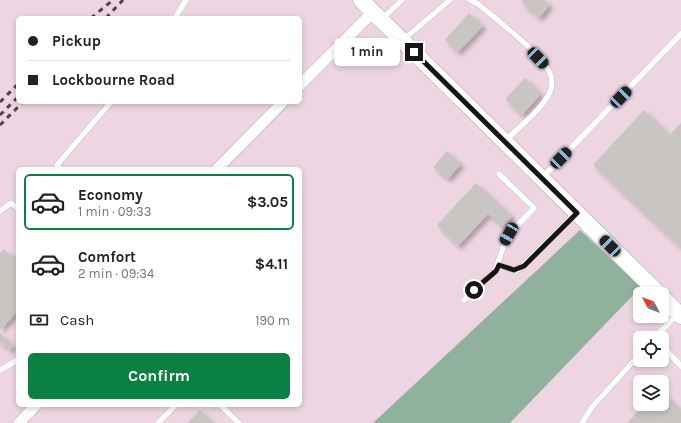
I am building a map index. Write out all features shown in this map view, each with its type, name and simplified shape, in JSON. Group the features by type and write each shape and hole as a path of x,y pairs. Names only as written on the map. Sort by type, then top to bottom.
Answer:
{"main road":[{"path":"361,0 652,287"},
{"path":"669,304 680,314"}],"street":[{"path":"302,83 377,16"},
{"path":"219,167 281,104"},
{"path":"19,423 34,407"}],"lane":[{"path":"176,16 186,0"},
{"path":"377,16 402,0"},
{"path":"402,41 450,0"},
{"path":"470,0 478,4 530,50 550,72 552,83 547,97 539,108 504,142"},
{"path":"542,178 681,34"},
{"path":"59,167 57,165 110,104"},
{"path":"464,300 496,271 509,234 534,208 499,174"},
{"path":"0,211 11,202 16,207"},
{"path":"499,265 518,270 577,213"},
{"path":"662,331 680,314"},
{"path":"669,353 681,366"},
{"path":"0,370 16,361"},
{"path":"582,423 592,407 633,362"},
{"path":"158,423 174,407"},
{"path":"222,407 239,423"}],"shaded area":[{"path":"0,0 681,0 681,423 510,423 633,295 633,323 669,323 669,287 641,287 580,230 373,423 0,423"}],"green space":[{"path":"580,230 641,287 633,287 633,295 510,423 373,423"}],"building":[{"path":"523,0 544,0 550,5 539,18 521,2"},
{"path":"469,13 483,26 458,52 445,40"},
{"path":"525,78 541,94 522,115 505,99"},
{"path":"644,110 670,135 681,123 681,248 593,165"},
{"path":"447,151 461,164 448,179 433,167"},
{"path":"476,183 512,216 502,227 488,214 458,246 437,225"},
{"path":"4,249 13,258 16,254 16,313 0,330 0,253"},
{"path":"0,333 14,346 10,350 2,343 0,346"},
{"path":"669,399 681,410 681,423 627,423 638,411 669,411"},
{"path":"200,410 214,423 187,423"}],"railway":[{"path":"93,16 113,0"},
{"path":"108,16 123,0"},
{"path":"0,102 16,86"},
{"path":"0,115 16,99"},
{"path":"0,125 21,104"}],"route":[{"path":"414,52 577,213 524,266 518,270 514,270 499,265 496,271 474,290"}]}
